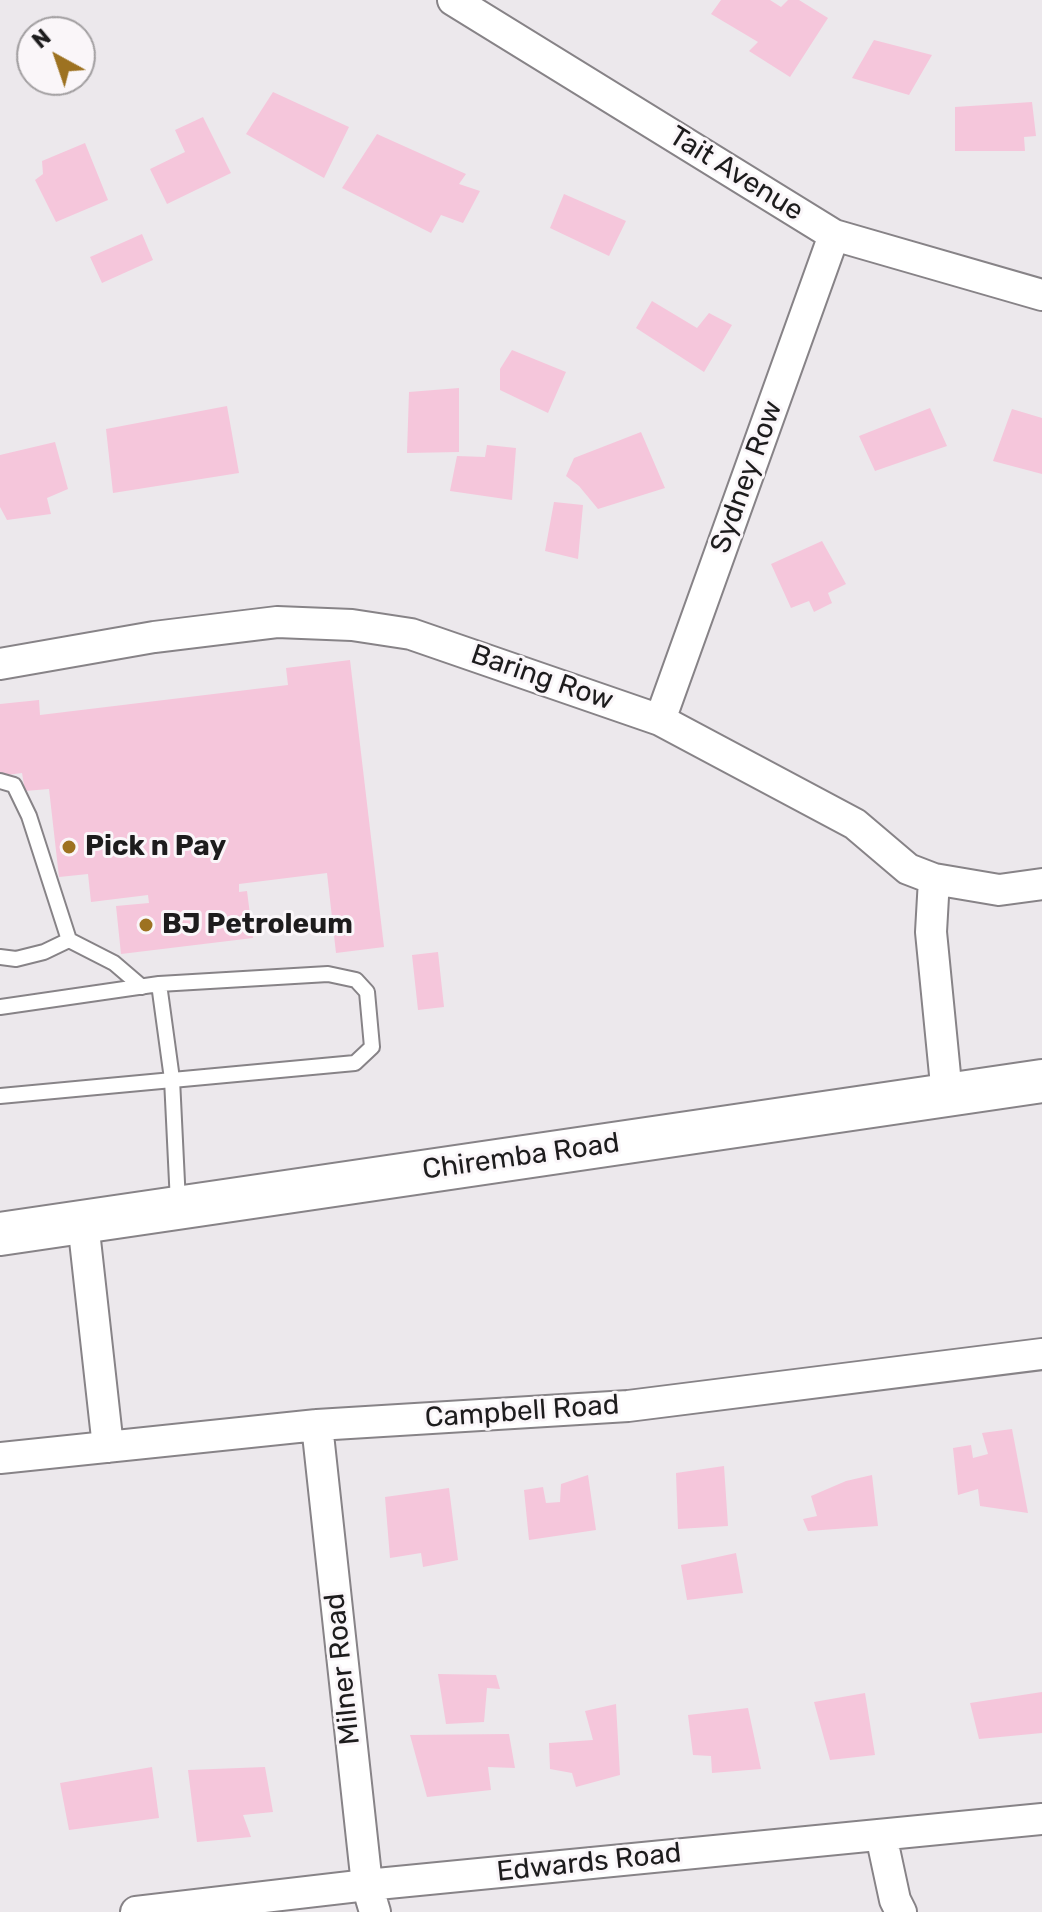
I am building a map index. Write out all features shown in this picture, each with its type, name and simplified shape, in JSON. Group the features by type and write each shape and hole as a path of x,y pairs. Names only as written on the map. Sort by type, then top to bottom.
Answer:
{"main road":[{"name":"Chiremba Road","path":"0,1234 1042,1081"}],"street":[{"name":"Tait Avenue","path":"453,0 834,235 1042,295"},
{"name":"Sydney Row","path":"660,720 834,235"},
{"name":"Baring Row","path":"0,664 154,637 277,622 352,625 411,634 660,720 855,824 908,869 934,879 999,890 1042,884"},
{"path":"934,879 931,932 947,1095"},
{"path":"83,1222 108,1447"},
{"name":"Campbell Road","path":"0,1458 317,1425 628,1406 1042,1354"},
{"name":"Milner Road","path":"317,1425 371,1898"},
{"name":"Edwards Road","path":"136,1912 371,1898 881,1835 1042,1819"},
{"path":"881,1835 895,1900 901,1912"}],"lane":[{"path":"0,781 14,785 29,816 69,940 114,963 142,987"},
{"path":"0,957 16,959 44,952 69,940"},
{"path":"0,1007 159,984 328,974 356,980 367,992 372,1047 355,1063 0,1096"},
{"path":"159,984 172,1079 178,1206"}],"building":[{"path":"721,0 770,0 781,7 788,0 799,0 828,18 790,77 749,51 758,42 711,14"},
{"path":"874,40 932,55 909,95 852,78"},
{"path":"273,92 349,127 324,178 246,134"},
{"path":"1032,102 1036,136 1024,137 1025,151 955,151 955,107"},
{"path":"203,117 231,173 167,204 150,169 185,152 175,130"},
{"path":"377,134 466,174 459,184 480,191 463,223 441,215 431,233 342,188"},
{"path":"85,143 108,200 56,222 35,180 43,174 42,161"},
{"path":"564,194 626,221 609,256 550,228"},
{"path":"142,234 153,260 102,283 90,257"},
{"path":"652,301 697,328 709,313 732,325 704,372 636,328"},
{"path":"512,350 566,372 548,413 500,390 500,369"},
{"path":"459,388 459,452 407,453 409,392"},
{"path":"227,406 239,473 113,493 106,429"},
{"path":"930,408 947,446 875,471 859,436"},
{"path":"1012,409 1042,418 1042,474 993,461"},
{"path":"641,432 665,488 598,509 566,476 574,458"},
{"path":"55,442 68,489 47,498 51,514 7,520 0,507 0,455"},
{"path":"487,445 516,448 512,500 450,491 457,456 485,457"},
{"path":"554,502 583,505 578,559 545,551"},
{"path":"822,541 846,584 828,593 832,603 814,612 809,601 791,608 771,564"},
{"path":"350,660 384,947 336,953 327,873 239,884 239,892 247,891 253,938 121,954 116,906 149,903 148,895 91,902 88,874 59,877 49,789 25,791 22,773 0,776 0,704 39,700 40,715 288,685 286,668"},
{"path":"438,952 444,1007 418,1010 412,955"},
{"path":"1012,1429 1028,1513 980,1506 978,1489 958,1495 953,1448 971,1445 973,1458 988,1454 982,1433"},
{"path":"724,1466 728,1526 678,1529 676,1473"},
{"path":"588,1475 596,1530 529,1540 524,1490 543,1487 546,1503 560,1502 561,1484"},
{"path":"872,1475 878,1526 808,1531 803,1519 817,1516 811,1496 846,1481"},
{"path":"449,1488 458,1560 423,1567 421,1553 390,1558 385,1497"},
{"path":"736,1553 743,1593 687,1600 681,1565"},
{"path":"438,1674 496,1675 500,1689 487,1688 484,1722 446,1724"},
{"path":"1042,1692 1042,1733 979,1739 970,1703"},
{"path":"865,1693 875,1755 830,1760 814,1702"},
{"path":"616,1704 620,1775 576,1787 572,1773 550,1769 549,1743 593,1740 585,1711"},
{"path":"748,1708 761,1769 712,1773 711,1756 693,1755 688,1715"},
{"path":"509,1734 515,1768 488,1767 491,1790 427,1797 410,1735"},
{"path":"152,1767 159,1818 69,1830 60,1783"},
{"path":"265,1767 273,1812 243,1815 251,1837 197,1842 188,1770"}],"place":[{"name":"Pick n Pay","path":"69,847"},
{"name":"BJ Petroleum","path":"146,925"}]}
